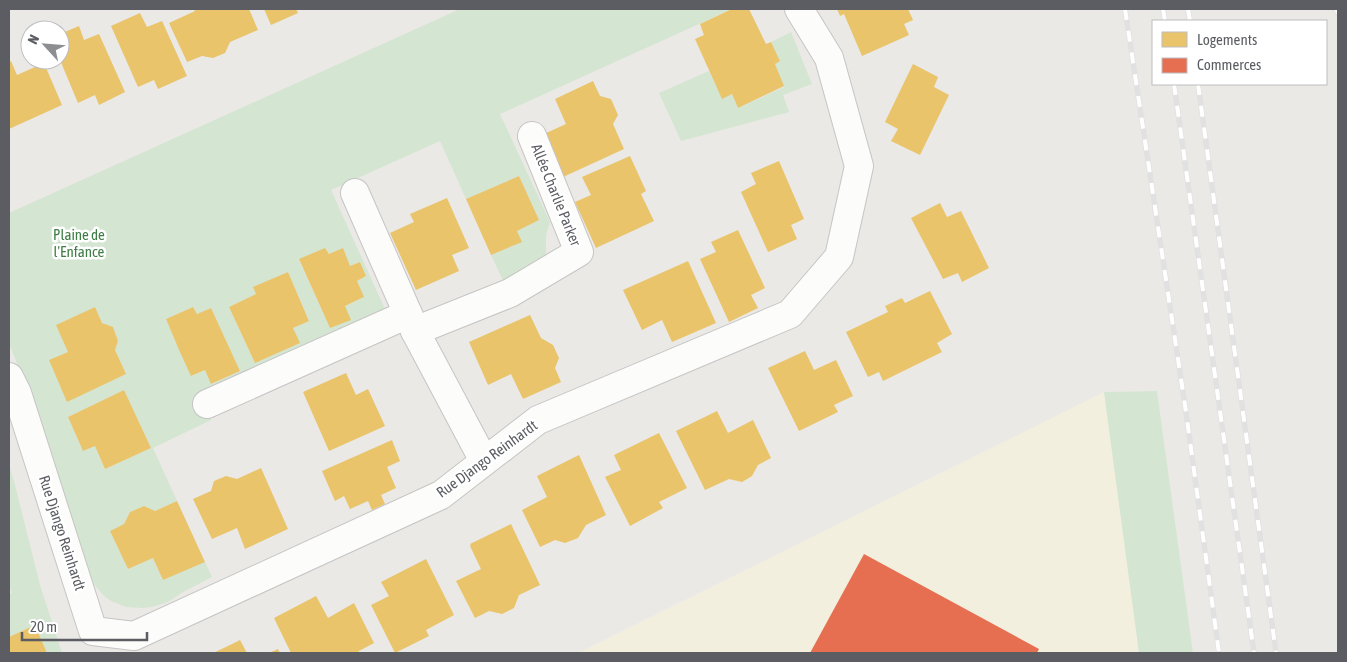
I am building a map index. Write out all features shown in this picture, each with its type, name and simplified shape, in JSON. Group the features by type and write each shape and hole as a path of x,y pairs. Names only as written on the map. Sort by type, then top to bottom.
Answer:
{"street":[{"name":"Rue Django Reinhardt","path":"9,377 17,393 95,642 134,636 441,495 538,420 790,314 839,257 860,166 829,58 799,9"},
{"name":"Allée Charlie Parker","path":"207,404 412,322 510,293 579,252 532,136"},
{"path":"355,193 412,322 484,461"}],"shaded area":[{"path":"1157,391 1193,653 578,653 1104,392"}],"green space":[{"name":"Plaine de l'Enfance","path":"460,9 732,9 500,114 550,222 546,235 546,256 506,287 491,255 521,242 517,231 539,220 519,176 466,199 440,141 331,190 389,318 203,400 211,420 153,448 177,501 155,511 144,506 130,512 124,524 110,531 128,569 153,558 163,580 205,562 212,577 168,602 152,607 126,607 111,601 92,582 86,571 38,414 9,344 9,213","holes":["325,248 329,254 343,249 350,266 360,262 366,276 357,281 363,298 345,306 330,328 299,260","288,272 309,320 293,328 299,343 255,363 229,307 256,294 254,287","95,307 102,323 113,327 118,341 115,350 126,374 67,401 49,360 68,352 57,325","193,307 197,314 211,308 240,371 212,384 205,370 192,376 166,319","124,390 151,448 105,469 95,446 83,451 68,417"]},
{"path":"791,32 812,84 783,95 789,112 681,141 659,93 709,71 722,98 732,94 738,108 784,87 775,64 780,61 771,42"},
{"path":"1157,391 1193,653 1139,653 1104,392"},
{"path":"9,465 40,585 62,653 47,653 35,625 9,637 9,594 12,593 9,586"}],"building: Logements":[{"path":"194,9 249,9 258,30 230,42 225,53 213,58 202,56 187,62 169,23 195,11"},
{"path":"264,9 296,9 298,13 271,25"},
{"path":"732,9 749,9 766,44 771,42 780,61 775,64 784,86 738,108 732,94 722,99 695,39 704,35 700,24"},
{"path":"837,9 908,9 913,20 904,24 909,35 862,56 844,14 840,16"},
{"path":"140,13 147,27 162,21 187,76 158,89 154,80 138,87 111,26"},
{"path":"79,26 84,40 99,34 125,92 99,105 95,95 78,103 64,70 70,70 70,30"},
{"path":"11,61 17,75 28,70 47,70 62,105 9,129 9,62"},
{"path":"913,64 938,77 934,87 949,95 920,155 891,141 898,129 885,122"},
{"path":"593,81 600,96 611,99 618,115 613,124 624,149 563,177 544,134 566,124 555,99"},
{"path":"630,156 646,191 641,194 654,221 596,248 575,202 591,195 582,177"},
{"path":"779,161 804,219 791,225 797,239 768,252 741,192 756,184 751,173"},
{"path":"519,176 539,220 517,231 522,242 491,255 466,199"},
{"path":"447,198 469,248 452,255 459,271 416,290 390,233 414,222 410,214"},
{"path":"940,203 947,217 961,211 989,268 962,282 958,273 943,279 911,218"},
{"path":"738,230 765,288 751,295 758,308 729,322 700,259 716,252 711,242"},
{"path":"325,248 329,254 343,248 350,266 360,262 366,276 357,281 364,297 345,306 351,320 330,328 299,259"},
{"path":"688,261 716,323 672,342 662,320 642,330 623,290"},
{"path":"288,272 309,321 293,328 300,343 255,363 229,307 256,294 253,287"},
{"path":"930,291 952,334 937,343 942,352 883,381 879,372 868,377 846,332 888,312 885,306 902,298 905,303"},
{"path":"95,307 102,323 113,327 118,341 115,350 126,374 67,402 49,360 68,352 56,325"},
{"path":"193,307 197,314 211,308 240,371 211,384 205,370 191,376 166,319"},
{"path":"530,315 541,338 553,345 559,358 555,368 561,382 523,399 511,374 488,385 469,342"},
{"path":"805,351 814,370 836,360 853,396 834,405 838,412 799,431 768,368"},
{"path":"346,373 356,395 368,389 385,426 329,451 303,392"},
{"path":"124,390 151,448 105,469 95,446 83,451 68,417"},
{"path":"717,411 728,433 753,420 771,458 758,465 752,476 742,482 729,479 705,490 676,431"},
{"path":"659,433 687,488 659,502 663,508 630,526 605,477 621,470 614,455"},
{"path":"392,440 400,461 387,467 396,488 381,495 385,504 372,510 368,501 350,509 344,496 335,501 322,471"},
{"path":"579,455 606,515 586,525 578,538 565,543 555,540 540,547 522,510 547,497 537,476"},
{"path":"261,468 288,529 245,549 237,528 212,539 193,499 211,491 214,481 226,476 237,479"},
{"path":"177,501 205,562 163,580 153,558 128,569 110,531 124,524 130,512 144,506 155,511"},
{"path":"511,524 540,585 519,595 514,608 502,614 489,611 475,618 456,581 481,569 470,544"},
{"path":"426,559 454,615 426,630 429,636 395,653 371,605 389,596 381,582"},
{"path":"316,596 328,618 354,603 374,643 358,653 291,653 274,618"},
{"path":"35,625 47,653 9,653 9,637"},
{"path":"240,640 247,653 213,653 228,646"},
{"path":"278,649 280,653 269,653"}],"building: Commerces":[{"path":"864,554 1039,649 1037,653 810,653"}],"railway":[{"path":"1125,9 1186,412 1219,653"},
{"path":"1163,9 1165,20"},
{"path":"1188,9 1190,20"},
{"path":"1337,9 1338,14"},
{"path":"1174,85 1254,653"},
{"path":"1198,85 1276,653"}]}
